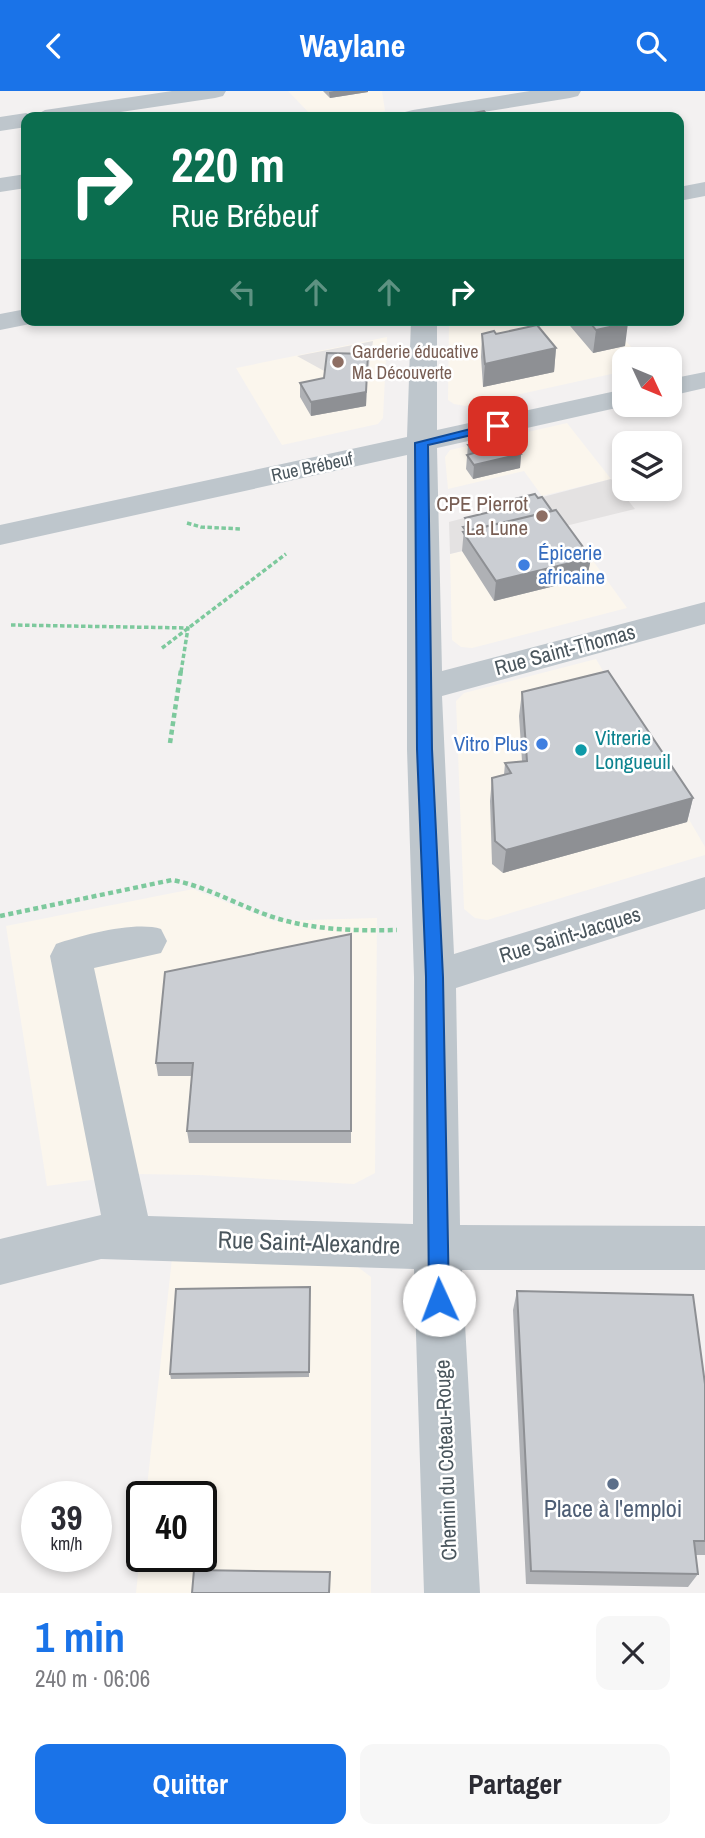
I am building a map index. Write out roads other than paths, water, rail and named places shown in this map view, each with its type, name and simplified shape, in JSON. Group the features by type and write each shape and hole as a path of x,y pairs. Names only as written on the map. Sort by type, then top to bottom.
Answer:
{"street":[{"path":"78,112 215,91"},
{"path":"416,91 417,112"},
{"path":"446,112 570,91"},
{"path":"0,124 21,121"},
{"path":"0,185 21,182"},
{"path":"684,193 705,189"},
{"path":"0,322 21,318"},
{"name":"Chemin du Coteau-Rouge","path":"424,326 422,443 425,688 435,977 437,1247 452,1593"},
{"path":"682,385 705,380"},
{"name":"Rue Brébeuf","path":"0,535 612,401"},
{"name":"Rue Saint-Thomas","path":"425,688 705,613"},
{"name":"Rue Saint-Jacques","path":"435,977 705,894"},
{"path":"129,1238 71,956 147,941"},
{"name":"Rue Saint-Alexandre","path":"0,1262 101,1237 437,1247 705,1248"}],"place":[{"name":"Garderie éducative Ma Découverte","path":"338,362"},
{"name":"CPE Pierrot La Lune","path":"542,516"},
{"name":"Épicerie africaine","path":"524,565"},
{"name":"Vitro Plus","path":"542,744"},
{"name":"Vitrerie Longueuil","path":"581,750"},
{"name":"Place à l'emploi","path":"613,1484"}]}
